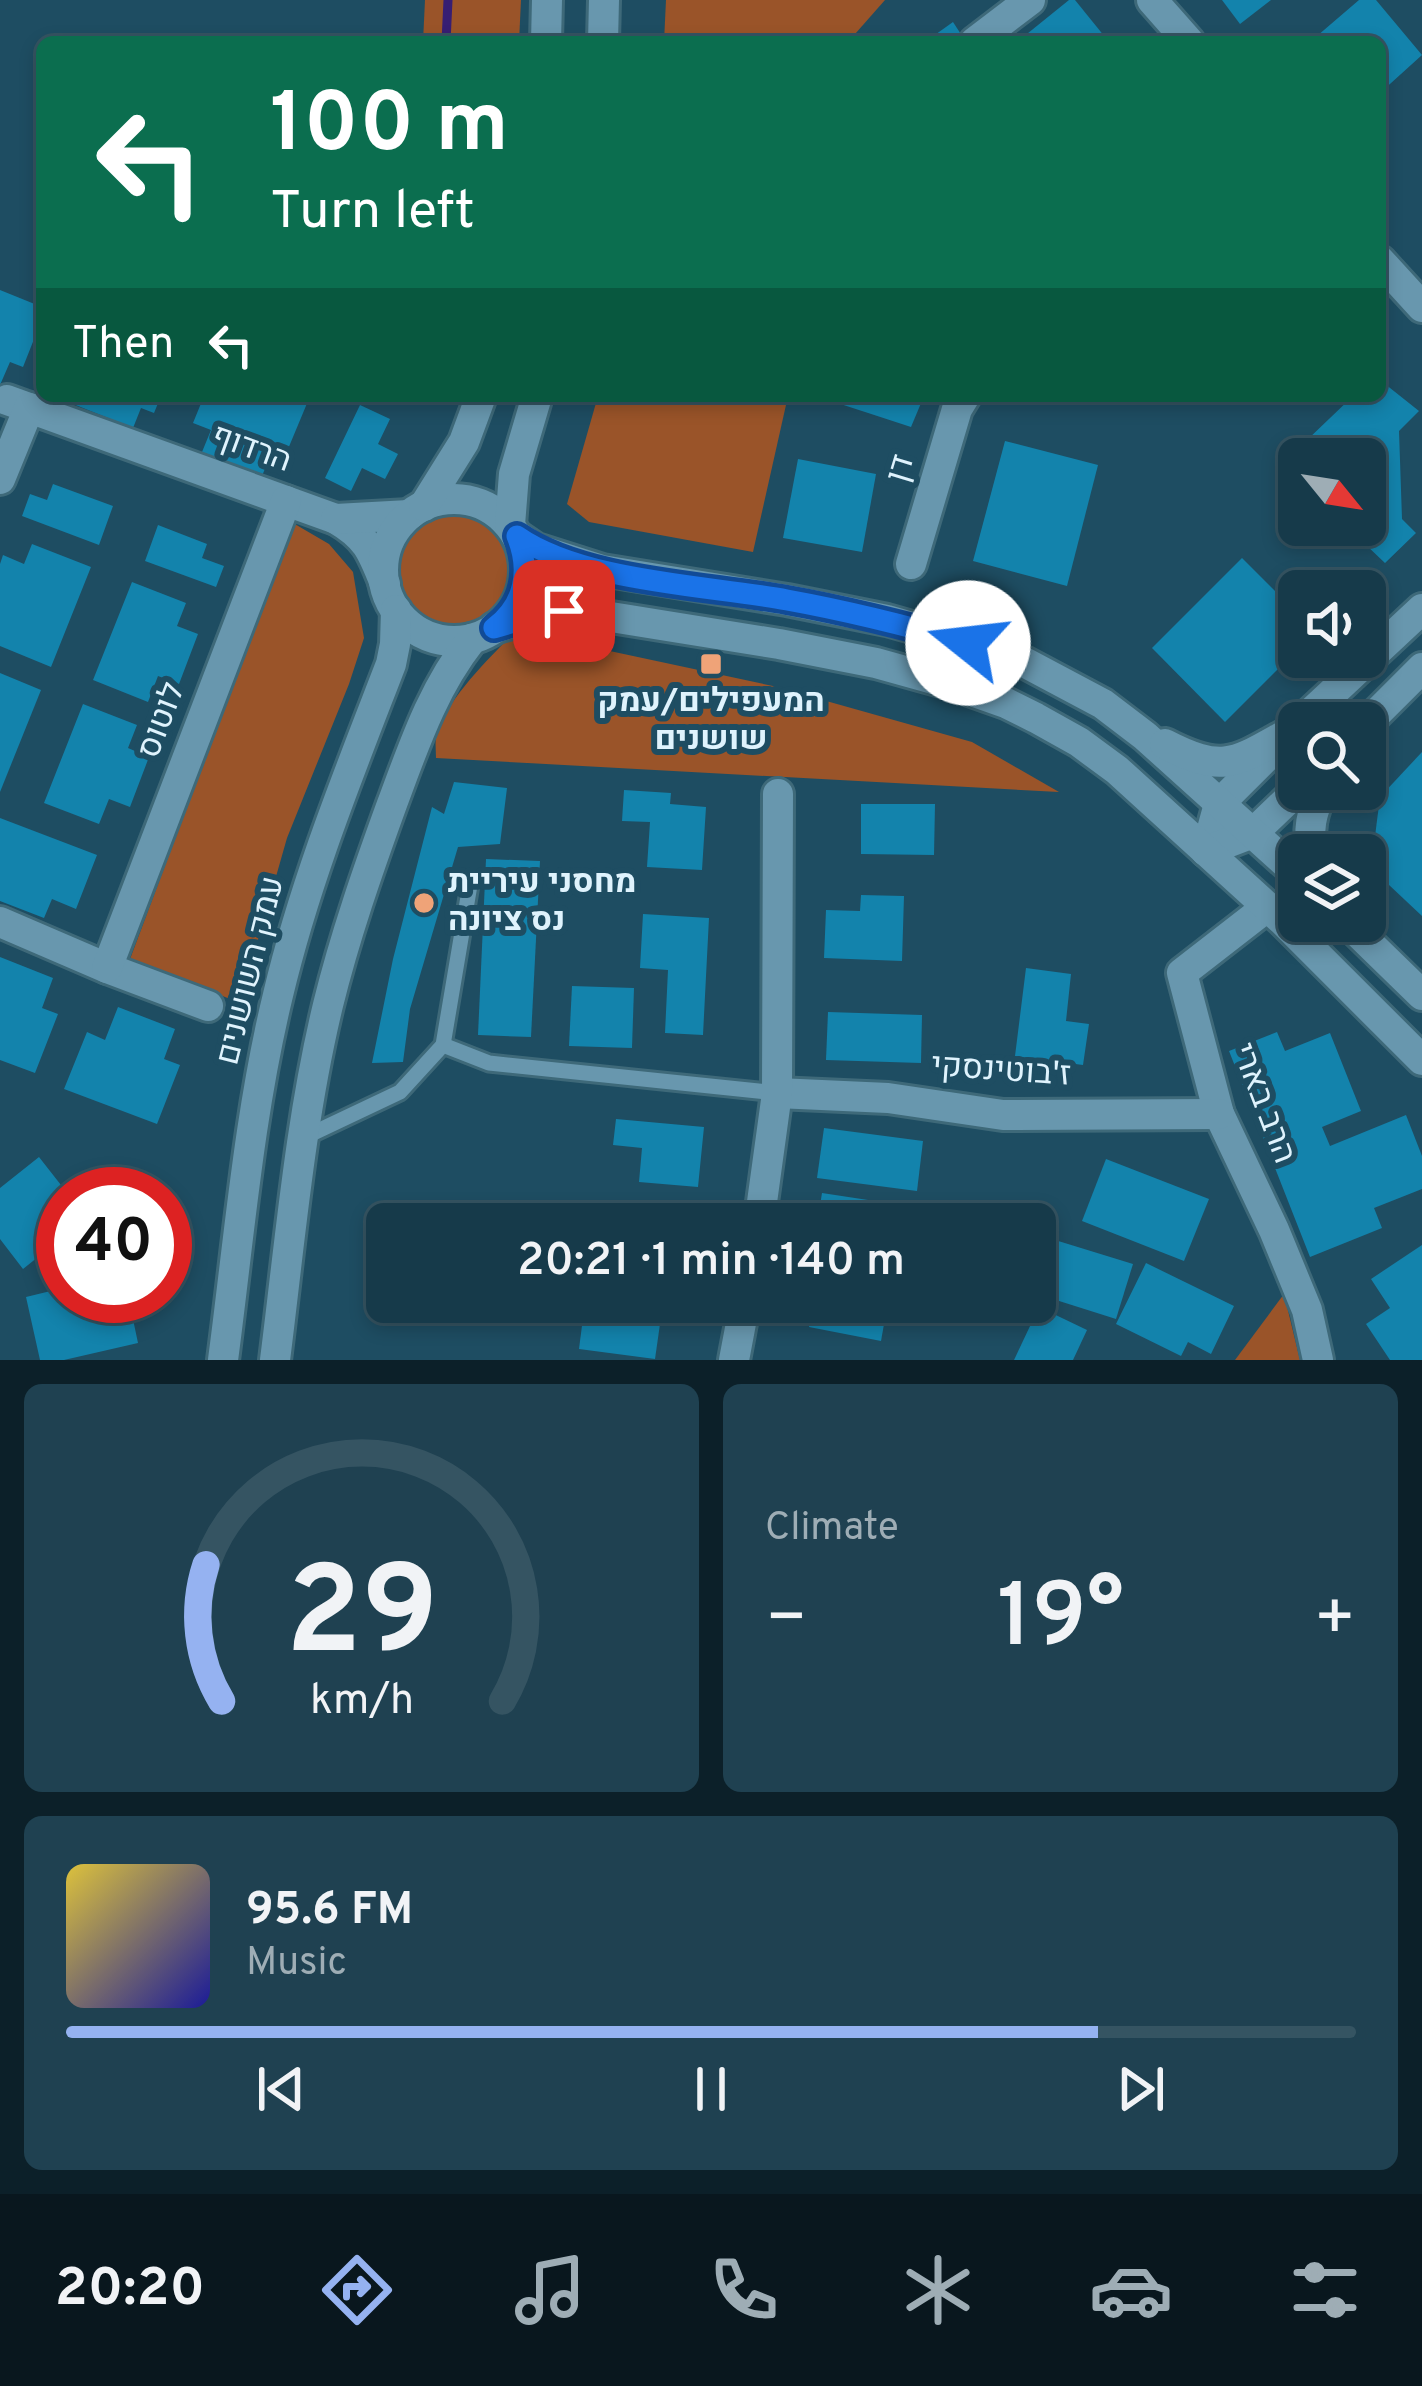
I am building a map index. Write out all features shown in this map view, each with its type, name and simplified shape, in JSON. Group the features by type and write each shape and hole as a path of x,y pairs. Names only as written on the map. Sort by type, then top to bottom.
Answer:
{"street":[{"path":"546,36 547,0"},
{"path":"603,36 604,0"},
{"path":"983,36 1030,0"},
{"path":"1152,0 1179,36"},
{"path":"1386,267 1422,307"},
{"path":"479,402 464,442 417,511 396,529 388,547 384,566 390,597 411,626 430,637 451,641 548,612 580,612 876,663 1006,703 1079,742 1117,770 1267,907 1422,1060"},
{"path":"275,1360 327,1009 367,872 431,702 457,658 510,614 523,586 524,555 513,531 514,474 535,402"},
{"name":"דן","path":"911,564 961,402"},
{"name":"הרדוף","path":"0,478 18,404 336,519 358,532 372,550 390,597"},
{"path":"417,511 447,499 470,501 492,510 536,549 602,570 886,620 1024,662 1103,704 1136,729 1278,856"},
{"name":"לוטוס","path":"107,968 286,500"},
{"name":"הרדוף","path":"336,519 417,511"},
{"name":"עמק השושנים","path":"223,1360 261,1078 277,998 318,856 391,664 395,644 390,597"},
{"path":"1323,702 1422,609"},
{"path":"1386,704 1422,668"},
{"path":"1136,729 1196,760 1216,763 1252,754 1278,738"},
{"path":"1206,851 1219,804 1278,745"},
{"path":"762,1203 777,1093 778,794"},
{"path":"1206,851 1253,833 1278,809"},
{"name":"הרב בארי","path":"1267,907 1182,973 1219,1114 1307,1310 1318,1360"},
{"path":"0,922 208,1006"},
{"path":"1369,942 1422,995"},
{"name":"ז'בוטינסקי","path":"777,1093 888,1098 1003,1115 1219,1114"},
{"path":"734,1360 741,1323"}],"lane":[{"path":"305,1137 400,1093 443,1045 471,879"},
{"path":"443,1045 489,1063 777,1093"}],"shaded area":[{"path":"425,0 521,0 519,36 423,36"},
{"path":"666,0 885,0 853,36 664,36"},
{"path":"596,402 787,402 753,552 589,522 567,504"},
{"path":"454,516 475,520 492,532 504,549 508,570 504,591 492,608 475,620 454,624 433,620 416,608 404,591 400,570 404,549 416,532 433,520"},
{"path":"293,523 329,544 353,572 364,638 287,838 240,1003 130,959"},
{"path":"506,641 563,641 773,686 972,742 1059,792 436,758 436,738 446,713"},
{"path":"1284,1294 1300,1360 1235,1360"}],"building":[{"path":"1075,0 1104,36 1024,36"},
{"path":"1222,0 1271,0 1240,24"},
{"path":"1359,0 1376,0 1422,55 1386,88 1386,36 1317,36"},
{"path":"953,22 962,36 933,36"},
{"path":"0,290 36,305 36,334 23,367 10,362 0,385"},
{"path":"1386,385 1419,411 1399,431 1402,519 1416,533 1385,563 1367,546 1386,546 1386,438 1309,438 1347,402 1386,402"},
{"path":"159,402 154,413 141,408 133,428 73,404"},
{"path":"202,402 308,402 283,461 270,456 262,476 202,452 211,430 193,423"},
{"path":"834,402 921,402 911,427"},
{"path":"360,405 390,419 378,444 398,454 385,479 362,468 351,491 325,478"},
{"path":"1005,441 1098,465 1067,586 973,561"},
{"path":"798,459 876,474 862,552 783,538"},
{"path":"53,484 113,506 99,545 22,516 30,494 47,500"},
{"path":"158,525 207,544 202,558 224,566 216,587 145,561"},
{"path":"32,544 91,567 51,667 0,646 0,564 3,555 24,564"},
{"path":"1242,558 1278,594 1278,669 1225,722 1152,648"},
{"path":"132,582 186,603 177,626 198,634 179,684 158,676 148,702 93,680"},
{"path":"0,673 41,690 0,792"},
{"path":"83,704 137,725 128,748 149,757 130,807 109,799 99,824 44,803"},
{"path":"1422,752 1422,916 1386,882 1386,834 1375,834 1378,810 1386,810 1386,791"},
{"name":"מחסני עיריית נס ציונה","path":"454,782 507,788 500,844 458,847 410,1009 403,1062 372,1063 432,807 444,814"},
{"path":"624,790 671,793 670,804 706,807 702,870 647,867 650,822 622,821"},
{"path":"861,804 935,804 934,855 861,854"},
{"path":"0,818 97,855 76,909 52,899 44,918 0,901"},
{"name":"מחסני עיריית נס ציונה","path":"486,859 540,861 531,1037 478,1035"},
{"path":"861,895 904,896 902,961 824,958 826,910 860,911"},
{"path":"643,914 709,918 703,1035 665,1033 668,970 640,968"},
{"path":"0,957 53,978 42,1008 58,1014 35,1073 0,1060"},
{"path":"1026,968 1071,974 1066,1021 1089,1024 1083,1065 1015,1056"},
{"path":"572,986 634,988 632,1048 569,1046"},
{"path":"118,1007 175,1029 164,1059 180,1065 157,1124 64,1089 87,1032 105,1040"},
{"path":"828,1012 922,1015 921,1063 826,1060"},
{"path":"1277,1032 1285,1051 1330,1033 1361,1111 1322,1127 1330,1146 1406,1115 1422,1156 1422,1189 1374,1208 1382,1228 1310,1257 1229,1051"},
{"path":"616,1119 704,1127 698,1187 639,1182 642,1148 613,1145"},
{"path":"824,1128 923,1141 917,1191 817,1178"},
{"path":"39,1157 47,1167 36,1167 36,1259 23,1269 0,1239 0,1188"},
{"path":"1106,1159 1209,1199 1184,1261 1082,1221"},
{"path":"822,1193 888,1203 820,1203"},
{"path":"1056,1240 1133,1264 1116,1319 1056,1300"},
{"path":"1422,1245 1422,1360 1390,1360 1366,1324 1390,1308 1371,1279"},
{"path":"1146,1263 1234,1306 1211,1354 1188,1342 1181,1356 1116,1324"},
{"path":"36,1295 36,1323 134,1323 138,1343 64,1360 40,1360 26,1297"},
{"path":"1056,1315 1087,1330 1073,1360 1014,1360 1031,1323 1056,1323"},
{"path":"582,1323 660,1323 655,1359 579,1349"},
{"path":"810,1323 884,1323 881,1341 809,1327"}],"waterway":[{"path":"446,36 448,0"}],"place":[{"name":"המעפילים/עמק שושנים","path":"711,664"},
{"name":"מחסני עיריית נס ציונה","path":"424,903"}],"route":[{"path":"564,611 494,628 510,614 523,586 524,555 517,536 536,549 602,570 787,600 968,643"}]}
